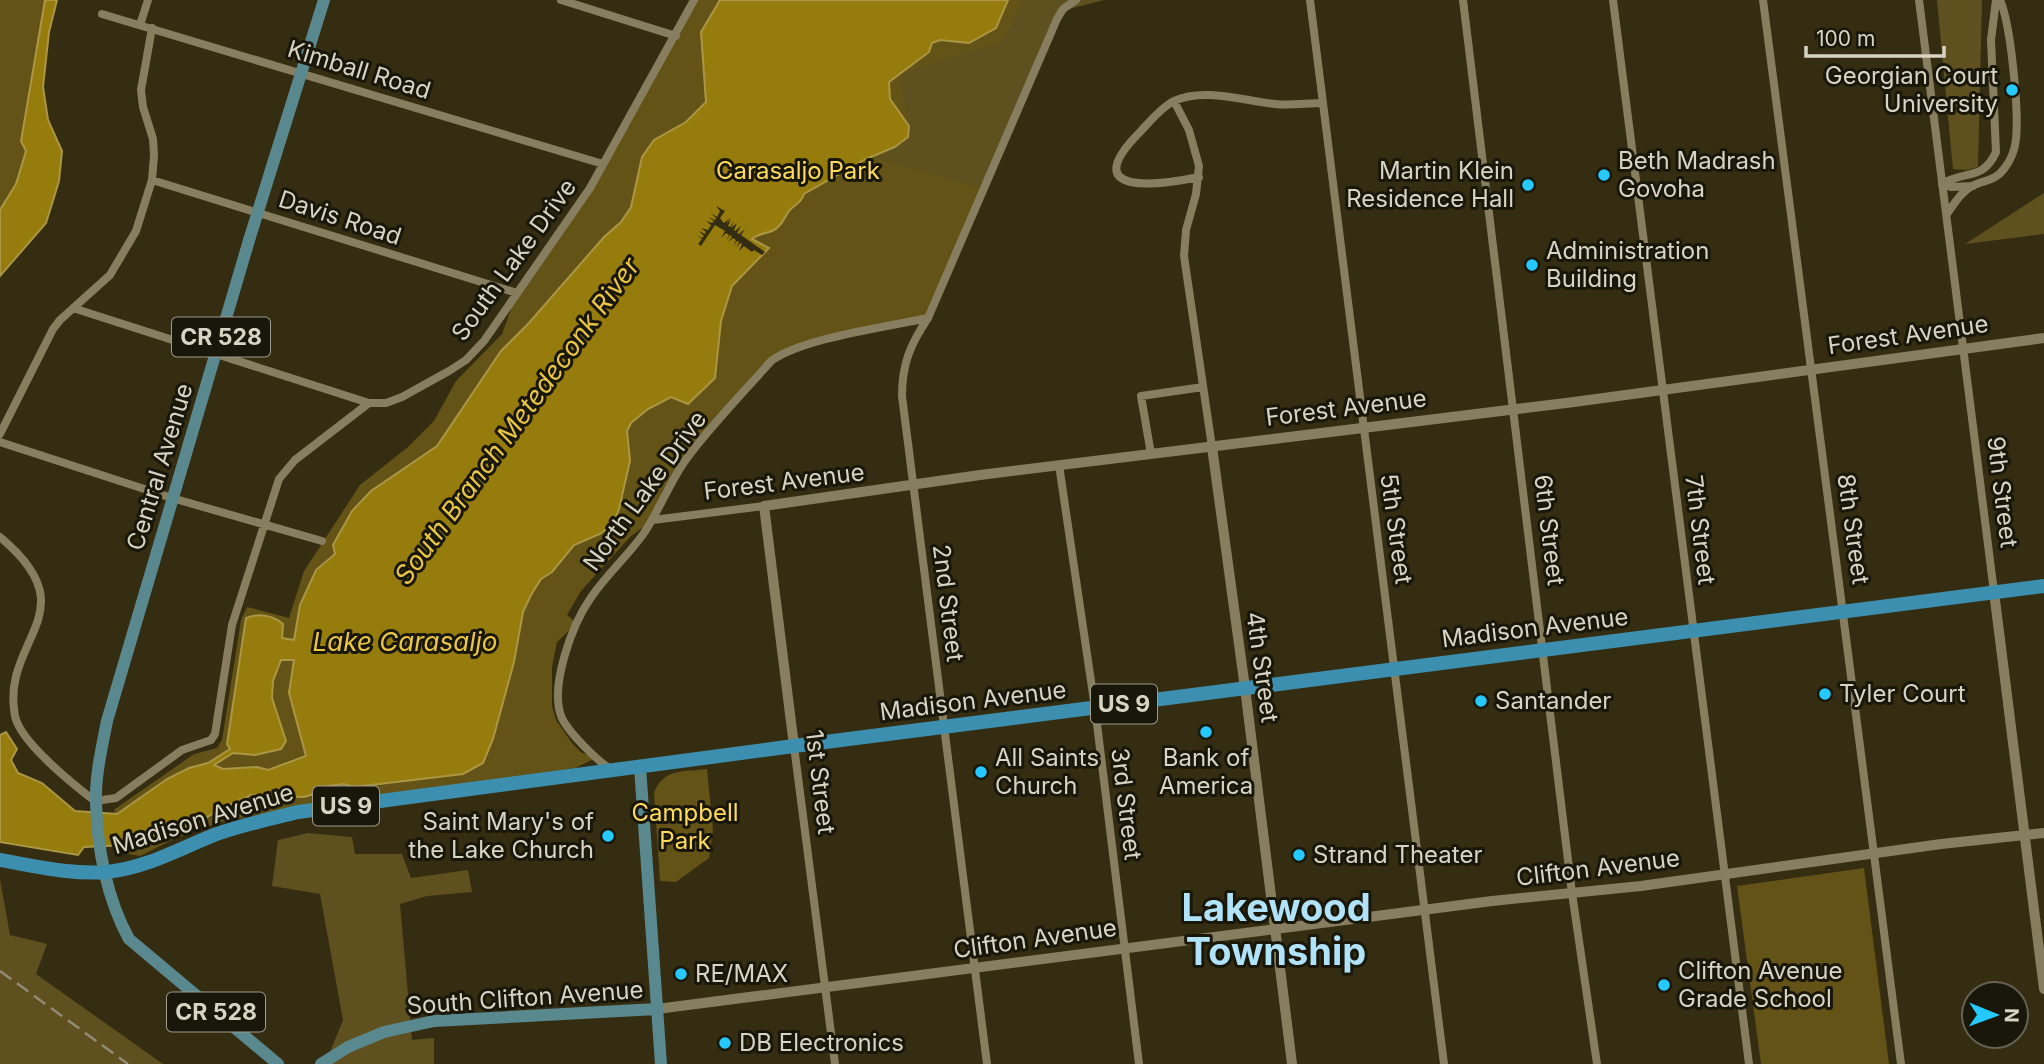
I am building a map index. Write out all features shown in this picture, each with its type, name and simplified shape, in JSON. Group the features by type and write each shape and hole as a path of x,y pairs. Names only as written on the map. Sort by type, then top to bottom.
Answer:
{"highway":[{"name":"Madison Avenue","path":"0,860 77,871 124,870 159,859 214,835 298,812 2044,586"}],"main road":[{"name":"Central Avenue","path":"104,870 96,802 107,721 258,212 324,0"},
{"path":"640,767 661,1064"},
{"name":"CR 528","path":"104,870 119,922 129,939 278,1064"},
{"name":"South Clifton Avenue","path":"320,1064 384,1032 434,1021 657,1009"}],"street":[{"path":"140,25 148,0"},
{"path":"561,0 676,36"},
{"name":"South Lake Drive","path":"96,802 116,798 182,750 211,740 215,734 232,625 279,478 295,460 369,403 386,403 402,397 466,360 485,341 590,188 694,0"},
{"path":"928,318 1048,38 1063,9 1076,0"},
{"name":"5th Street","path":"1310,0 1444,1064"},
{"name":"6th Street","path":"1463,0 1573,893 1597,1064"},
{"name":"7th Street","path":"1613,0 1749,1064"},
{"name":"8th Street","path":"1763,0 1901,1064"},
{"name":"9th Street","path":"1919,0 2044,989"},
{"path":"1942,184 1953,178 1981,172 1996,152 1992,40 1998,0"},
{"path":"1942,184 1951,187 1973,186 1996,178 2012,158 2016,140 2009,38 1998,0"},
{"name":"Kimball Road","path":"102,14 603,164"},
{"path":"0,434 53,328 110,275 136,231 152,180 153,138 143,107 141,90 152,28"},
{"path":"1174,101 1192,141 1199,177 1161,185 1134,184 1124,180 1117,173 1116,164 1124,148 1174,101 1196,96 1215,96 1278,105 1323,103"},
{"name":"4th Street","path":"1199,177 1186,230 1184,256 1245,688 1292,1064"},
{"name":"Davis Road","path":"152,180 517,293"},
{"path":"1947,214 1959,197 1973,186"},
{"path":"73,308 369,403"},
{"name":"2nd Street","path":"928,318 913,340 902,373 902,396 987,1064"},
{"name":"North Lake Drive","path":"613,771 570,732 560,713 559,685 569,644 589,600 653,520 685,460 771,361 783,352 928,318"},
{"name":"Forest Avenue","path":"653,520 1362,426 1663,390 2044,338"},
{"path":"1150,454 1141,396 1203,387"},
{"path":"0,442 172,498 322,541"},
{"name":"3rd Street","path":"1059,466 1095,708 1139,1064"},
{"name":"1st Street","path":"764,506 835,1064"},
{"path":"0,537 33,570 42,596 39,615 15,680 15,717 40,754 96,802"},
{"name":"Clifton Avenue","path":"657,1009 2044,833"}],"green space":[{"path":"0,0 45,0 21,141 26,151 16,184 0,210"},
{"name":"Lake Carasaljo","path":"694,0 1076,0 1063,9 928,318 783,352 662,491 653,520 630,537 581,591 567,615 577,623 557,642 552,667 552,706 556,720 572,743 582,753 598,757 575,768 277,811 221,822 176,838 140,856 118,852 111,819 115,809 194,754 217,748 222,740 241,620 247,607 289,618 304,571 360,485 408,447 434,421 456,381 502,334 517,293 590,188"},
{"name":"Campbell Park","path":"707,769 713,830 709,858 676,882 660,881 654,793 669,775"},
{"path":"1864,868 1889,1064 1761,1064 1737,886"}],"shaded area":[{"path":"1022,0 1104,0 1058,12 982,188 876,158 909,132 900,73 1003,42"},
{"path":"1937,0 1982,0 1978,167 1967,170 1953,169"},
{"path":"2044,193 2044,234 1965,244"},
{"path":"308,833 352,837 355,854 402,854 411,878 468,870 472,892 427,896 400,904 412,1040 434,1038 434,1064 325,1064 343,1020 320,894 272,886 278,840"},
{"path":"0,879 10,935 47,944 36,974 163,1064 0,1064"}],"water":[{"path":"45,0 57,0 49,32 43,87 48,120 62,151 59,181 46,223 0,276 0,210 16,184 26,151 21,141"},
{"name":"Lake Carasaljo","path":"720,0 1008,0 996,28 969,43 940,40 932,43 929,52 889,82 890,99 909,126 908,137 895,147 866,159 804,194 777,228 752,239 769,248 732,286 721,321 715,378 688,404 671,397 648,409 631,423 627,431 630,461 613,524 600,534 574,545 552,572 541,579 531,595 523,612 514,662 493,739 483,763 463,774 354,787 344,784 328,786 304,797 251,795 199,822 151,840 128,845 84,847 78,855 0,842 0,735 6,732 17,749 11,760 18,773 42,783 75,811 117,814 167,779 189,768 208,763 230,749 227,744 246,618 260,615 275,619 283,624 282,638 294,640 300,605 316,570 335,554 333,545 352,511 371,491 437,446 501,351 604,237 621,222 631,207 642,157 654,140 686,122 706,102 701,32","holes":["281,660 294,660 289,693 306,756 268,770 257,767 223,769 214,765 233,753 255,755 281,749 286,741 272,698 273,681"]}],"pier":[{"path":"716,206 725,211 720,218 722,221 724,223 730,218 726,224 731,219 728,226 730,227 734,221 731,228 737,223 735,231 741,226 737,233 739,234 745,229 741,235 765,252 762,255 744,246 739,251 742,244 736,248 739,242 737,241 733,246 736,240 733,238 728,242 732,237 730,235 726,241 729,235 726,233 721,238 725,231 715,225 701,246 698,244 702,239 696,235 702,238 704,236 699,231 705,234 706,232 701,228 708,230 711,225 706,221 714,221 708,217 715,220 711,213 717,217 720,211"}],"railway":[{"path":"0,971 128,1064"}],"place":[{"name":"Georgian Court University","path":"2012,90"},
{"name":"Beth Madrash Govoha","path":"1604,175"},
{"name":"Martin Klein Residence Hall","path":"1528,185"},
{"name":"Administration Building","path":"1532,265"},
{"name":"Tyler Court","path":"1825,694"},
{"name":"Santander","path":"1481,701"},
{"name":"Bank of America","path":"1206,732"},
{"name":"All Saints Church","path":"981,772"},
{"name":"Saint Mary's of the Lake Church","path":"608,836"},
{"name":"Strand Theater","path":"1299,855"},
{"name":"RE/MAX","path":"681,974"},
{"name":"Clifton Avenue Grade School","path":"1664,985"},
{"name":"DB Electronics","path":"725,1043"}],"district":[{"name":"Lakewood Township","path":"1276,930"}],"park label":[{"name":"Carasaljo Park","path":"798,171"}],"water label":[{"name":"South Branch Metedeconk River","path":"517,421"}]}
